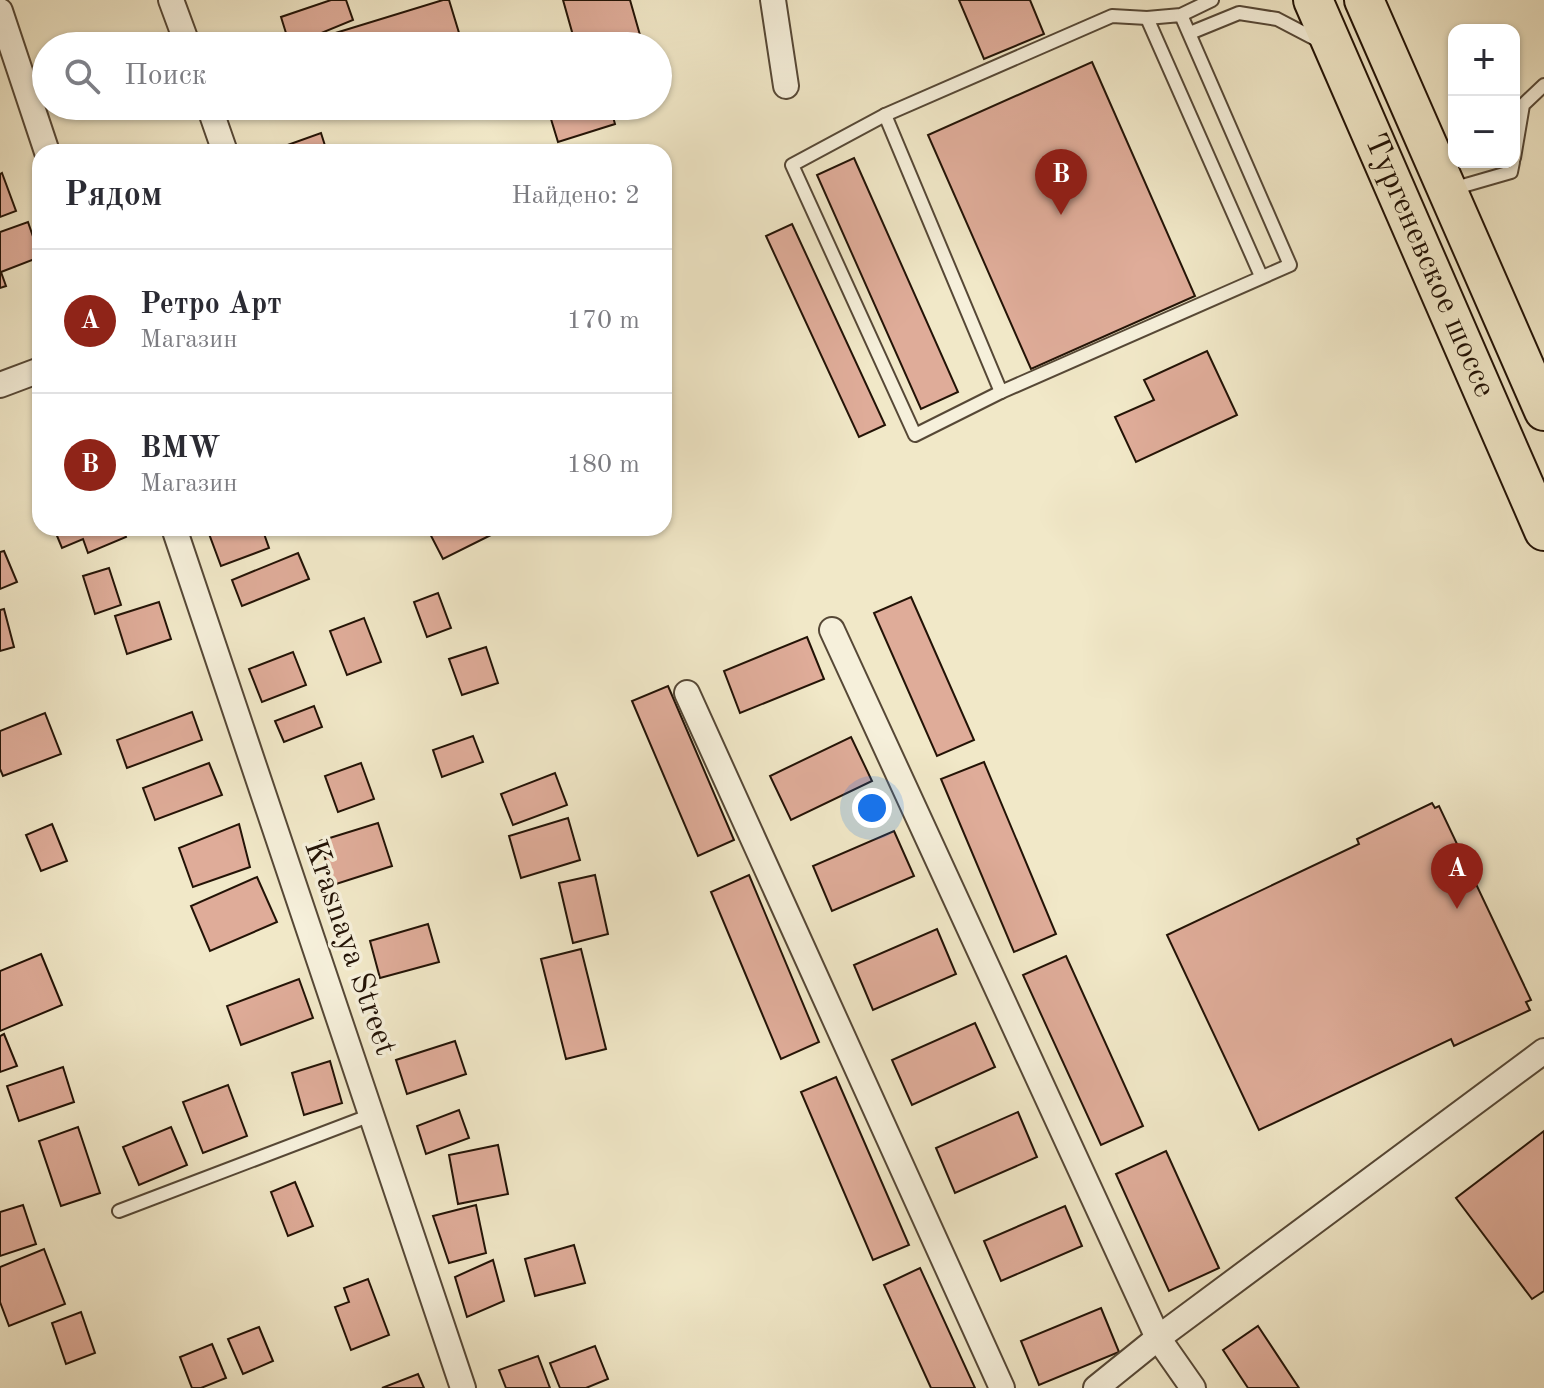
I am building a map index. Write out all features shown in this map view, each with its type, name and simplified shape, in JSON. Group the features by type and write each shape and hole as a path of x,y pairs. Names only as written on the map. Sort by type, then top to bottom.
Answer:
{"highway":[{"name":"Тургеневское шоссе","path":"1313,0 1544,531"},
{"name":"Тургеневское шоссе","path":"1364,0 1445,191 1544,409"}],"street":[{"path":"171,0 183,32"},
{"path":"773,0 786,86"},
{"path":"0,11 32,107"},
{"path":"36,120 44,144"},
{"path":"214,120 222,144"},
{"path":"0,385 32,373"},
{"name":"Krasnaya Street","path":"177,536 463,1388"},
{"path":"832,630 1158,1338 1193,1388"},
{"path":"687,693 1002,1388"},
{"path":"1096,1388 1158,1338 1544,1051"}],"lane":[{"path":"1181,15 1290,265 1001,392 915,435 792,165 885,115 1112,16 1147,18 1181,15 1212,0"},
{"path":"1190,33 1239,13 1277,19 1321,42 1342,68"},
{"path":"1147,18 1261,276"},
{"path":"1520,123 1523,105 1544,85"},
{"path":"885,115 1001,392"},
{"path":"1445,191 1511,172 1512,168"},
{"path":"119,1211 371,1115"}],"building":[{"path":"331,0 346,0 353,20 324,32 286,32 281,17"},
{"path":"449,0 459,32 339,32"},
{"path":"563,0 630,0 639,32 572,32"},
{"path":"959,0 1030,0 1044,34 984,59"},
{"path":"1092,62 1195,296 1031,369 928,135"},
{"path":"551,120 614,120 615,124 558,142"},
{"path":"321,133 324,144 290,144"},
{"path":"854,158 958,392 921,409 817,175"},
{"path":"0,174 16,211 0,217"},
{"path":"28,222 32,234 32,260 1,272 6,286 0,288 0,232"},
{"path":"792,224 885,425 859,437 766,236"},
{"path":"1207,351 1237,415 1136,462 1115,417 1154,400 1144,380"},
{"path":"57,536 126,537 88,553 83,539 62,548"},
{"path":"210,536 265,536 269,548 221,566"},
{"path":"431,536 489,536 443,559"},
{"path":"4,551 17,582 0,589 0,552"},
{"path":"298,553 309,579 242,606 232,580"},
{"path":"109,568 121,605 95,614 83,576"},
{"path":"438,593 451,628 427,637 414,602"},
{"path":"911,597 974,740 937,756 874,613"},
{"path":"159,602 171,639 127,654 115,616"},
{"path":"4,609 14,647 0,651 0,610"},
{"path":"364,618 381,662 347,675 330,631"},
{"path":"807,637 824,679 740,713 724,671"},
{"path":"486,647 498,683 462,695 449,659"},
{"path":"293,652 306,685 262,702 249,669"},
{"path":"668,686 734,840 698,856 632,701"},
{"path":"314,706 322,727 284,742 275,721"},
{"path":"192,712 202,740 127,768 117,740"},
{"path":"45,713 61,754 3,776 0,769 0,731"},
{"path":"473,736 483,762 442,777 433,750"},
{"path":"851,737 872,781 791,820 770,776"},
{"path":"984,762 1056,934 1014,952 941,779"},
{"path":"209,763 222,795 155,820 143,788"},
{"path":"361,763 374,799 338,812 325,776"},
{"path":"555,773 567,805 513,825 501,794"},
{"path":"1432,803 1435,808 1439,806 1531,1000 1526,1002 1530,1010 1454,1046 1451,1039 1259,1130 1167,935 1359,844 1357,839"},
{"path":"568,818 580,860 521,878 509,836"},
{"path":"378,823 392,866 333,885 320,841"},
{"path":"52,824 67,861 41,871 26,835"},
{"path":"239,824 250,867 193,887 179,848"},
{"path":"894,831 914,876 832,911 813,866"},
{"path":"595,875 608,934 573,943 559,883"},
{"path":"749,875 819,1042 781,1059 711,892"},
{"path":"257,877 277,922 210,951 191,906"},
{"path":"428,924 439,962 380,978 370,941"},
{"path":"937,929 956,974 873,1010 854,965"},
{"path":"581,949 606,1049 566,1059 541,959"},
{"path":"41,954 62,1005 0,1031 0,971"},
{"path":"1066,956 1143,1126 1101,1145 1023,975"},
{"path":"299,979 313,1018 241,1045 227,1006"},
{"path":"975,1023 995,1067 912,1105 892,1060"},
{"path":"4,1034 17,1066 0,1072 0,1036"},
{"path":"455,1041 466,1074 407,1094 396,1060"},
{"path":"330,1061 342,1103 304,1115 292,1073"},
{"path":"63,1067 74,1102 19,1121 7,1086"},
{"path":"836,1077 909,1245 873,1260 801,1092"},
{"path":"228,1085 247,1136 203,1153 183,1102"},
{"path":"459,1110 469,1138 426,1154 417,1126"},
{"path":"1018,1112 1037,1157 955,1193 936,1148"},
{"path":"78,1127 100,1193 61,1206 39,1141"},
{"path":"171,1127 187,1165 139,1185 123,1147"},
{"path":"1544,1131 1544,1291 1532,1299 1456,1198"},
{"path":"498,1145 508,1194 458,1204 449,1155"},
{"path":"1166,1151 1219,1268 1169,1291 1116,1174"},
{"path":"295,1182 313,1226 288,1236 271,1192"},
{"path":"23,1205 36,1244 0,1256 0,1212"},
{"path":"476,1205 486,1253 449,1263 433,1216"},
{"path":"1065,1206 1082,1246 1001,1281 984,1241"},
{"path":"574,1245 585,1283 535,1296 525,1259"},
{"path":"44,1249 65,1304 9,1326 0,1302 0,1267"},
{"path":"493,1260 504,1301 467,1317 455,1277"},
{"path":"920,1268 975,1388 931,1388 884,1285"},
{"path":"368,1279 389,1335 351,1350 335,1307 349,1302 344,1288"},
{"path":"1101,1308 1119,1352 1039,1385 1021,1341"},
{"path":"81,1312 95,1353 66,1364 52,1323"},
{"path":"1258,1326 1299,1388 1248,1388 1223,1350"},
{"path":"259,1327 273,1361 243,1374 228,1339"},
{"path":"212,1344 226,1378 201,1388 192,1388 180,1357"},
{"path":"595,1346 608,1379 586,1388 560,1388 550,1363"},
{"path":"538,1356 550,1388 506,1388 499,1370"},
{"path":"418,1374 424,1388 382,1388"}],"place":[{"name":"BMW","path":"1061,215"},
{"name":"Ретро Арт","path":"1457,909"}]}
